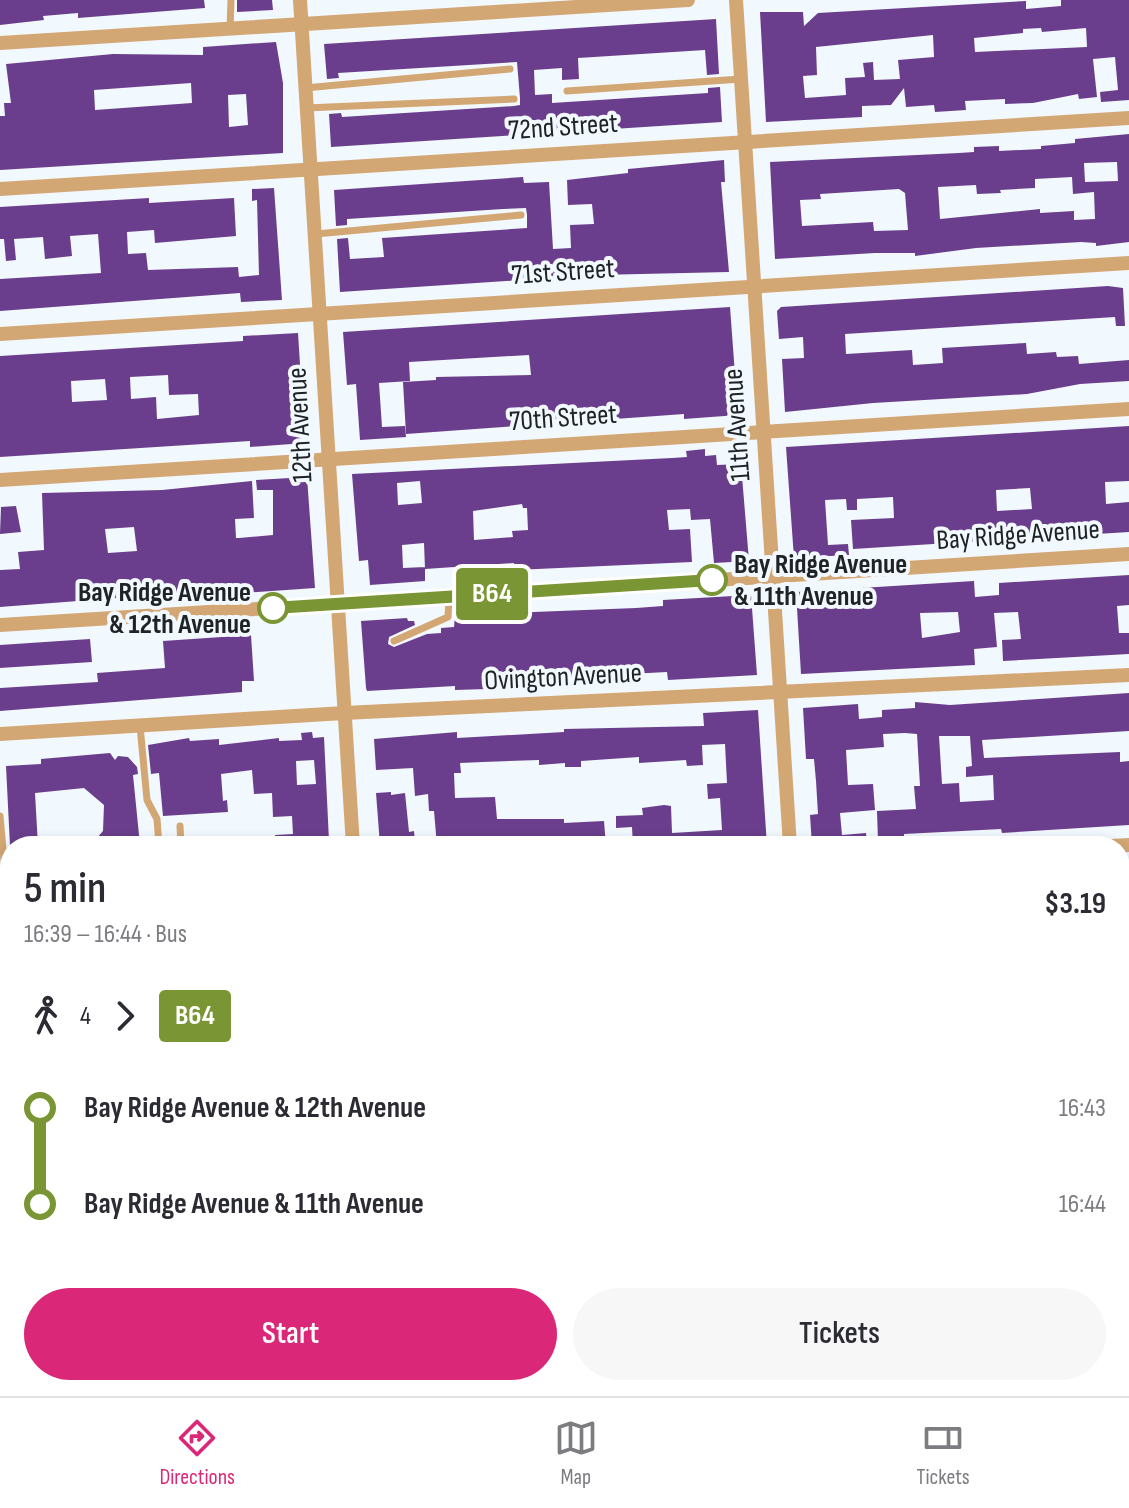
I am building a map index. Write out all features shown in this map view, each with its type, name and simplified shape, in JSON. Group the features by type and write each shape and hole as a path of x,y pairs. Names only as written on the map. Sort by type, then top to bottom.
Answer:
{"street":[{"name":"12th Avenue","path":"300,0 352,836"},
{"path":"0,43 688,0"},
{"name":"11th Avenue","path":"736,0 789,836"},
{"name":"72nd Street","path":"0,189 1129,118"},
{"name":"71st Street","path":"0,334 1129,263"},
{"name":"70th Street","path":"0,480 1129,409"},
{"name":"Bay Ridge Avenue","path":"0,625 1129,554"},
{"name":"Ovington Avenue","path":"0,734 344,713 1129,675"}],"lane":[{"path":"230,29 231,0"},
{"path":"305,88 510,69"},
{"path":"567,91 741,79"},
{"path":"306,108 514,99"},
{"path":"314,234 521,215"},
{"path":"394,641 448,617 449,597"},
{"path":"140,726 147,800 157,819 158,836"},
{"path":"0,816 2,836"},
{"path":"180,826 180,836"}],"building":[{"path":"0,0 204,0 205,8 78,18 78,13 0,25"},
{"path":"237,0 272,0 273,10 237,12"},
{"path":"1061,0 1129,0 1129,100 1101,102 1100,92 1118,90 1115,57 1093,59 1097,97 1079,99 1078,94 1033,103 1005,104 1005,99 965,101 966,110 935,112 934,105 906,107 904,88 891,105 862,106 862,117 766,122 760,12 803,12 804,26 818,13 1026,1 1026,9 1061,6","holes":["1041,28 1042,32 1086,28 1087,47 975,52 974,38","933,35 934,57 898,60 900,79 874,80 873,62 863,63 865,77 845,78 846,95 805,98 803,76 817,75 816,47"]},
{"path":"716,19 719,74 707,75 705,50 578,58 579,79 562,80 562,68 534,70 535,95 552,94 552,103 708,93 708,88 720,87 722,122 331,147 329,114 341,113 342,117 514,106 520,105 520,98 517,62 338,73 339,78 327,79 324,44"},
{"path":"276,42 283,83 283,153 0,170 0,116 5,116 4,103 11,103 6,64 113,54 203,55 203,47","holes":["191,83 192,103 95,110 94,90","246,94 248,125 229,127 228,95"]},
{"path":"1129,134 1129,242 1096,246 1096,243 1081,242 976,248 915,256 915,253 875,253 775,259 770,162 974,152 974,147 999,146 999,151 1041,149 1041,146 1075,143 1075,139","holes":["1117,162 1118,181 1085,182 1084,163","1072,177 1073,194 1094,192 1095,219 1074,220 1074,211 1040,213 1040,209 940,219 938,187 976,185 977,194 1001,193 1000,190 1035,188 1035,179","899,189 905,193 908,230 874,231 873,222 802,226 800,200 821,199 820,194"]},
{"path":"724,160 725,182 721,182 729,272 597,275 340,292 337,239 348,238 350,259 384,257 382,238 527,228 527,215 526,208 503,209 347,219 347,225 336,226 334,190 523,177 524,183 549,182 553,249 571,248 570,225 594,224 592,204 568,205 567,180 628,173 628,169"},
{"path":"274,188 282,300 241,302 240,293 0,311 0,279 101,273 98,234 70,236 72,256 45,259 43,237 14,239 16,260 6,261 4,239 0,239 0,207 149,198 149,203 234,198 236,236 155,243 154,230 127,232 128,254 146,253 148,270 238,267 239,277 259,275 257,200 252,201 252,189"},
{"path":"1108,286 1123,288 1125,326 1116,326 1115,317 845,334 846,354 912,350 913,365 943,363 942,348 1026,343 1027,354 1056,352 1057,357 1078,356 1079,364 1129,360 1129,381 1080,384 1027,394 873,403 785,412 782,359 804,358 803,337 779,339 777,311 781,307"},
{"path":"730,307 738,415 684,419 684,414 406,434 403,382 436,380 436,377 531,375 529,355 409,362 410,381 379,383 382,427 405,426 406,437 360,440 356,384 347,385 343,332"},
{"path":"298,333 305,443 250,447 250,441 0,457 0,356 243,341 243,336","holes":["168,375 169,395 198,394 199,415 157,419 156,397 131,399 130,377","105,379 107,400 72,402 71,381"]},
{"path":"1129,426 1129,481 1105,482 1106,504 1129,502 1129,532 853,549 851,520 894,518 893,497 857,499 857,510 847,510 846,499 825,500 828,545 848,544 849,555 794,558 786,447","holes":["1030,488 1032,509 997,511 996,490"]},
{"path":"705,449 705,456 716,455 717,465 741,464 749,561 714,563 710,519 691,520 690,509 667,510 669,530 690,529 692,562 515,570 514,563 425,569 425,581 370,585 368,560 359,561 352,474 687,457 686,451","holes":["420,481 422,503 398,505 397,483","522,504 523,508 527,508 528,530 512,531 513,537 474,540 473,511","424,543 425,567 403,568 402,545"]},
{"path":"307,477 315,588 182,597 182,593 0,607 0,570 20,569 18,552 44,550 42,493 162,490 252,481 254,518 235,519 236,538 273,535 273,490 257,490 256,480","holes":["134,527 137,551 108,553 105,529"]},
{"path":"16,506 21,532 0,534 1,507"},
{"path":"1129,575 1129,605 1117,606 1119,633 1129,633 1129,654 1003,661 1002,640 1021,639 1018,612 994,613 997,647 974,649 975,665 801,674 796,592 974,581 975,597 999,595 999,583","holes":["958,612 960,632 922,638 920,613"]},
{"path":"751,595 757,675 668,680 667,672 533,679 534,687 516,688 455,690 455,686 367,691 366,688 361,621 407,618 414,621 415,625 389,637 388,644 394,647 427,634 441,633 441,628 454,627 455,615 636,608 663,606 663,600"},
{"path":"251,635 254,681 242,681 242,692 0,711 0,688 98,682 97,673 165,668 163,641"},
{"path":"90,639 92,662 0,668 0,645"},
{"path":"1129,693 1129,731 982,740 984,758 1120,752 1120,762 1129,761 1129,825 1002,833 1001,829 878,836 877,811 916,809 914,786 920,786 917,734 905,733 883,734 884,747 846,750 848,785 873,784 875,810 840,813 842,835 866,833 866,836 811,836 810,815 818,814 816,781 814,759 806,759 803,708 858,704 859,719 882,717 882,710 915,708 915,702 950,705","holes":["939,736 970,736 972,766 966,767 966,777 993,775 994,800 960,802 959,783 942,784"]},
{"path":"758,710 766,836 632,836 632,827 616,828 616,816 643,815 642,808 664,805 671,806 672,833 722,830 720,798 708,799 707,784 727,783 725,744 702,745 703,765 687,766 686,760 639,763 639,757 581,761 581,767 565,767 565,763 539,765 539,760 460,763 461,773 454,773 455,798 495,797 497,819 564,819 564,823 604,821 605,836 436,836 434,811 429,811 428,794 415,796 413,768 376,770 374,739 457,732 457,738 564,732 564,729 704,726 703,713"},
{"path":"312,732 313,738 324,737 329,836 275,836 293,834 292,816 273,817 272,793 254,794 252,770 221,774 223,801 227,800 228,812 163,816 159,773 151,774 148,745 189,738 190,741 219,739 219,745 279,738 279,741 302,740 301,733","holes":["314,760 316,784 297,785 296,761"]},
{"path":"110,753 115,760 118,756 128,757 137,767 138,774 133,775 139,836 99,836 103,831 104,805 84,788 35,793 37,836 10,836 6,766 41,764 41,759"},
{"path":"376,793 405,793 409,832 414,831 414,836 379,836"}],"bus line":[{"name":"B64","path":"273,608 712,580"}],"place":[{"name":"Bay Ridge Avenue & 11th Avenue","path":"712,580"},
{"name":"Bay Ridge Avenue & 12th Avenue","path":"273,608"}]}
